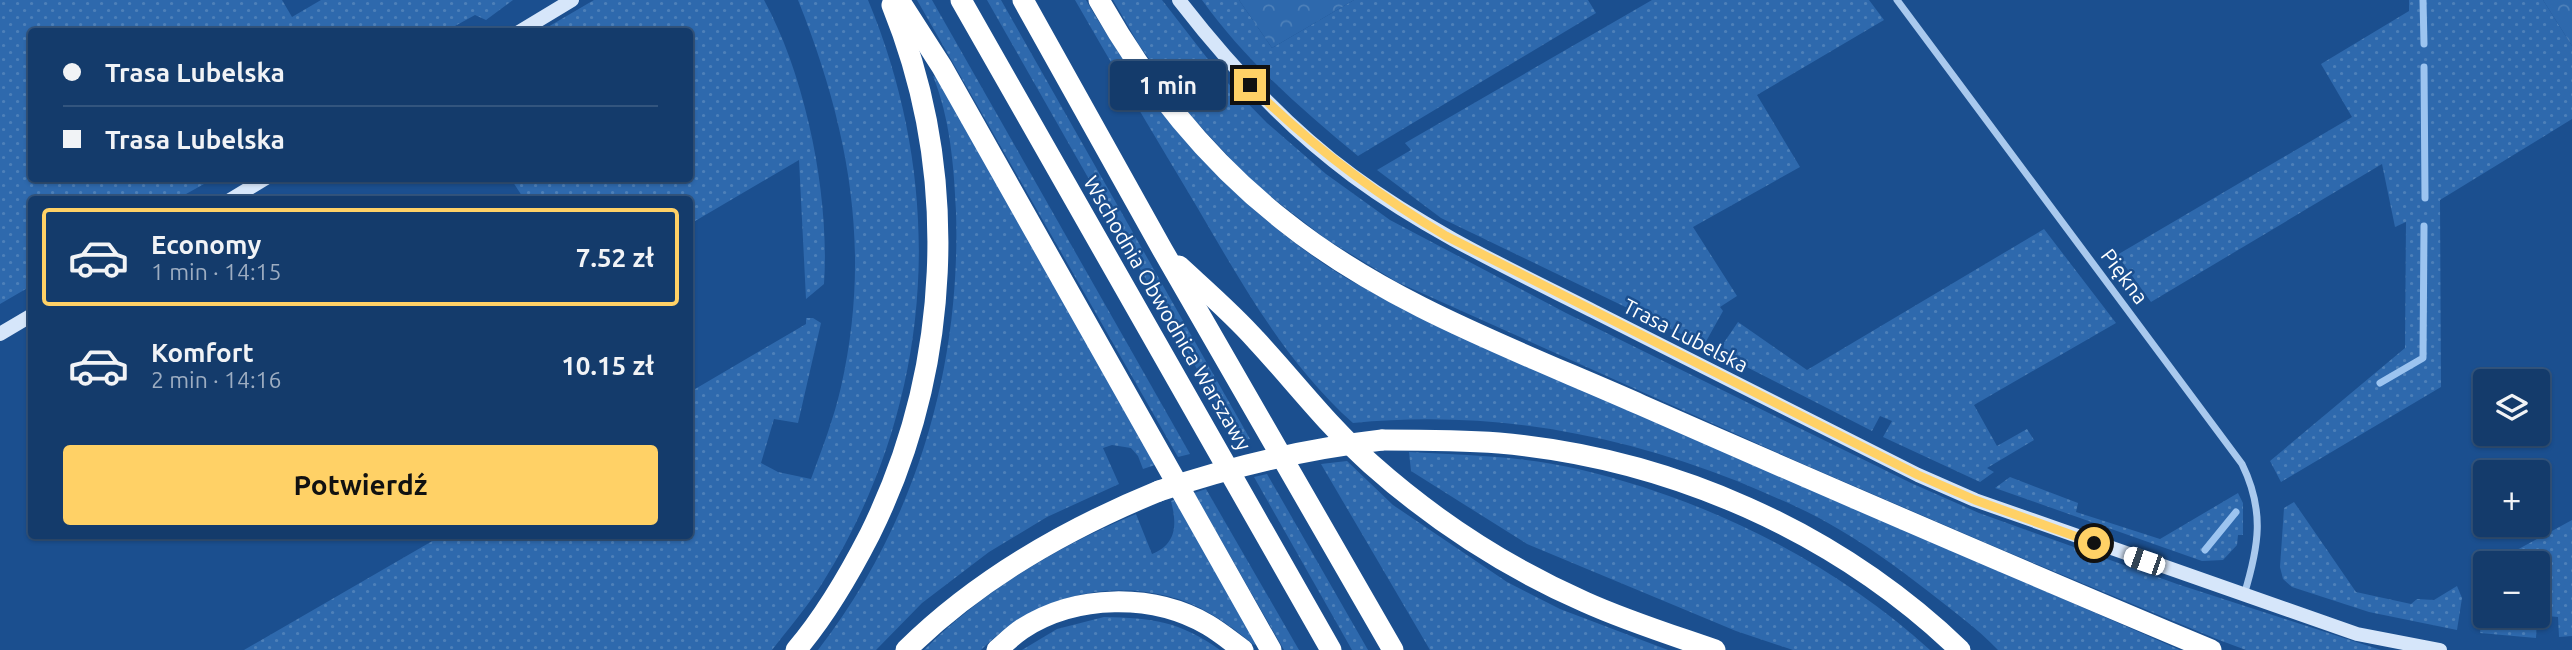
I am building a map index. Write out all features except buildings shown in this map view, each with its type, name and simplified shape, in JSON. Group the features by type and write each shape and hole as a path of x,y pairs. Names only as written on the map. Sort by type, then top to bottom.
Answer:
{"highway":[{"path":"796,650 810,634 850,573 890,493 914,421 929,356 938,282 938,214 932,149 918,80 889,0"},
{"path":"899,0 942,68 1271,650"},
{"name":"Wschodnia Obwodnica Warszawy","path":"961,0 1331,650"},
{"path":"1023,0 1162,249 1393,650"},
{"path":"1099,0 1139,63 1181,121 1236,180 1285,223 1358,273 1445,319 2211,650"},
{"path":"1162,249 1256,339 1292,383 1370,464 1437,516 1523,571 1586,603 1715,650"},
{"path":"906,650 961,603 1008,569 1085,524 1159,491 1255,462 1319,448 1382,440 1499,443 1570,453 1647,471 1730,499 1803,535 1874,579 1961,650"},
{"path":"997,650 1023,629 1062,610 1099,603 1130,602 1171,608 1208,625 1243,650"}],"street":[{"path":"526,28 572,0"},
{"name":"Trasa Lubelska","path":"1179,0 1227,59 1280,114 1352,175 1446,236 1918,475 2019,517 2357,634 2440,650"},
{"name":"Piękna","path":"1897,0 2242,464 2254,496 2258,534 2258,548 2244,595"},
{"path":"237,196 260,182"},
{"path":"0,334 28,317"}],"green space":[{"path":"0,0 282,0 292,17 321,0 513,0 486,20 475,15 455,28 28,28 28,182 208,182 182,196 28,196 28,288 0,304"},
{"path":"594,0 764,0 792,64 812,138 823,213 824,284 806,299 799,160 693,222 693,196 522,196 513,182 693,182 693,28 546,28"},
{"path":"798,0 868,0 894,73 910,147 918,222 917,297 907,371 888,443 860,514 823,582 772,650 244,650 436,539 693,539 693,390 806,324 806,318 813,318 821,323 798,423 774,419 761,463 778,472 811,479 841,387 855,287 850,190 831,95"},
{"path":"917,0 932,0 1190,454 1178,457"},
{"path":"987,0 1001,0 1250,439 1238,441"},
{"path":"1075,0 1086,0 1134,76 1190,146 1221,178 1253,209 1288,237 1348,279 1422,318 2180,650 1998,650 1982,634 1905,573 1828,523 1737,481 1643,449 1548,429 1500,423 1403,420 1353,423 1307,375 1267,321 1231,265"},
{"path":"1113,0 1162,0 1221,76 1267,123 1326,174 1390,220 1566,313 1911,483 1979,513 2177,584 2381,650 2246,650 2219,640 1803,464 1397,282 1326,239 1253,183 1191,116 1139,45"},
{"path":"1202,0 1239,0 1272,48 1354,0 1588,0 1596,13 1358,156 1255,63"},
{"path":"1239,0 1354,0 1272,48"},
{"path":"1652,0 1869,0 1884,20 1757,95 1800,167 1693,227 1737,296 1720,307 1723,311 1704,345 1441,218 1377,170 1411,150 1405,143"},
{"path":"2409,0 2543,0 2572,46 2572,119 2440,200 2441,387 2281,482 2270,461 2405,348 2406,222 2395,227 2382,164 2151,302 2117,255 2352,117 2321,64 2409,11"},
{"path":"2543,0 2572,0 2572,46"},
{"path":"933,76 939,78 1155,465 1143,469 1138,456 1131,448 1112,445 1103,448 1119,484 1047,517 989,552 922,603 876,650 818,650 852,602 881,551 906,498 940,387 950,329 956,212 950,142"},
{"path":"2044,229 2116,323 1974,405 1997,446 2027,429 2034,440 1987,468 1994,472 1980,482 1883,437 1892,421 1880,416 1872,431 1725,356 1723,344 1738,322 1807,370"},
{"path":"1409,452 1536,461 1578,469 1673,497 1765,537 1809,562 1852,588 1930,650 1793,650 1736,631 1527,544 1411,471"},
{"path":"1347,461 1393,505 1507,582 1560,609 1668,650 1430,650 1321,464"},
{"path":"1267,474 1368,650 1352,650 1254,477"},
{"path":"2010,477 2078,503 2076,512 2160,539 2238,493 2243,503 2243,535 2238,535 2237,545 2223,560 2202,561 1995,488"},
{"path":"1206,489 1299,650 1284,650 1194,493"},
{"path":"1178,498 1259,643 1254,645 1213,615 1179,599 1142,591 1116,590 1067,598 1043,607 1021,618 981,650 924,650 947,628 997,589 1051,555 1136,514 1152,554 1160,550 1171,539 1174,518 1171,501"},
{"path":"2294,502 2356,592 2411,604 2417,599 2434,600 2457,586 2462,598 2457,630 2369,612 2292,587 2283,579 2280,567 2284,508"},
{"path":"2572,520 2572,636 2559,637 2558,617 2550,616 2550,551 2515,551 2541,537 2550,537 2550,532"},
{"path":"1104,617 1137,618 1165,623 1191,633 1220,650 1022,650 1057,629"},
{"path":"2480,628 2536,628 2536,638 2480,633"}],"waterway":[{"path":"2423,0 2424,44"},
{"path":"2424,67 2425,198"},
{"path":"2380,383 2423,358 2424,226"},
{"path":"2205,550 2236,512"}],"route":[{"path":"1250,85 1352,175 1446,236 1918,475 2019,517 2094,543"}]}
